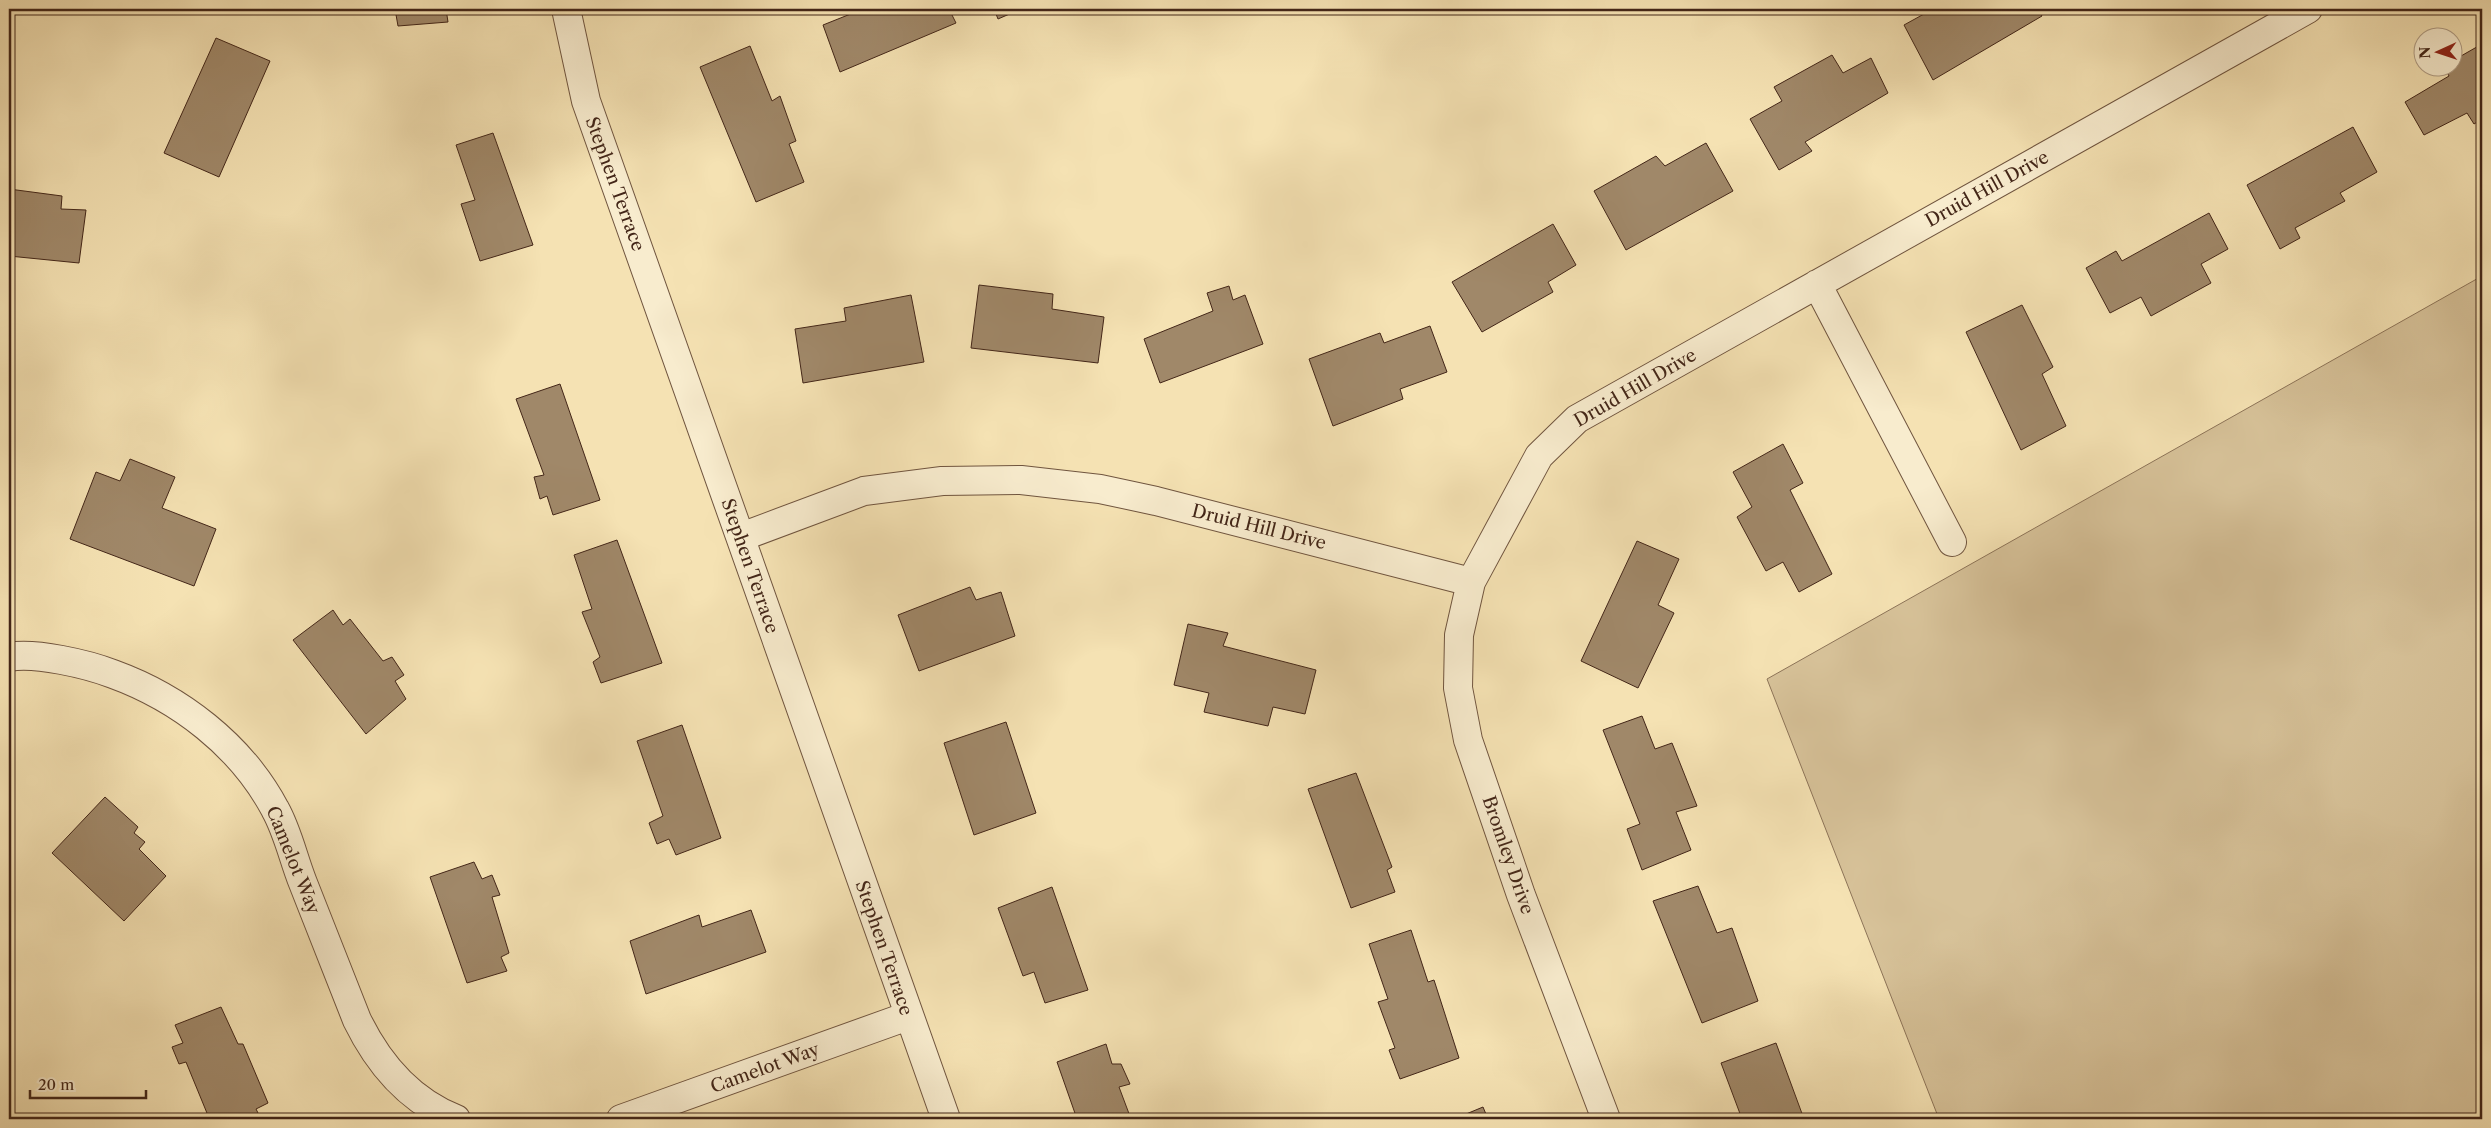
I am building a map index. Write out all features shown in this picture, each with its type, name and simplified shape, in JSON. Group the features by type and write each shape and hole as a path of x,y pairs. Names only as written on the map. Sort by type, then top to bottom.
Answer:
{"street":[{"name":"Stephen Terrace","path":"566,9 586,101 946,1119"},
{"name":"Druid Hill Drive","path":"740,537 864,491 942,481 1021,480 1100,489 1147,499 1471,582 1539,456 1577,419 2308,9"},
{"path":"1817,284 1952,542"},
{"name":"Bromley Drive","path":"1471,582 1459,635 1458,688 1468,740 1521,895 1606,1119"},
{"name":"Camelot Way","path":"9,657 66,660 92,666 142,684 187,711 228,746 261,787 275,808 289,838 298,870 354,1012 369,1044 384,1066 402,1085 423,1102 456,1119"},
{"name":"Camelot Way","path":"621,1119 908,1016"}],"shaded area":[{"path":"2482,276 2482,1119 1939,1119 1767,679"}],"building":[{"path":"395,9 446,9 448,22 398,26"},
{"path":"863,9 949,9 956,23 840,72 823,25"},
{"path":"994,9 1021,9 998,19"},
{"path":"1933,9 2038,9 2042,16 1933,80 1904,25"},
{"path":"216,38 270,61 219,177 164,153"},
{"path":"2482,44 2482,119 2474,124 2467,113 2424,135 2405,102 2446,78 2464,78 2464,54"},
{"path":"750,46 772,101 780,96 796,141 789,144 804,182 756,202 700,67"},
{"path":"1832,55 1843,73 1871,58 1888,93 1805,142 1812,151 1779,170 1750,119 1782,101 1774,87"},
{"path":"2353,127 2377,172 2340,193 2345,201 2295,228 2300,238 2280,249 2247,185"},
{"path":"493,133 533,245 480,261 461,204 475,200 456,145"},
{"path":"1706,143 1733,191 1626,250 1594,191 1656,156 1665,166"},
{"path":"9,189 62,196 61,209 86,210 79,263 9,256"},
{"path":"2209,213 2228,249 2201,264 2211,283 2151,316 2141,297 2110,313 2086,268 2116,251 2122,261"},
{"path":"1553,224 1576,265 1548,282 1553,292 1482,332 1452,282"},
{"path":"979,285 1053,294 1052,309 1104,317 1098,363 971,348"},
{"path":"1229,286 1233,300 1245,295 1263,344 1160,383 1144,339 1213,311 1207,293"},
{"path":"911,295 924,362 803,383 795,329 846,321 844,308"},
{"path":"2022,305 2053,367 2042,374 2066,426 2021,450 1966,332"},
{"path":"1430,326 1447,372 1400,389 1403,399 1333,426 1309,359 1380,333 1384,343"},
{"path":"560,384 600,500 553,515 547,496 540,499 534,477 544,475 516,399"},
{"path":"1783,444 1803,483 1790,490 1832,574 1799,592 1783,562 1766,571 1737,517 1752,507 1733,472"},
{"path":"130,459 175,477 162,508 216,529 194,586 70,539 96,472 120,481"},
{"path":"617,540 662,663 601,683 593,662 600,657 582,612 592,609 574,555"},
{"path":"1637,541 1679,559 1658,605 1674,613 1638,688 1581,661"},
{"path":"970,587 976,600 1001,592 1015,636 919,671 898,615"},
{"path":"333,610 343,625 350,619 383,661 392,657 404,675 395,681 406,699 366,734 293,640"},
{"path":"1188,624 1228,633 1223,646 1316,670 1305,714 1273,707 1268,726 1204,712 1209,693 1174,685"},
{"path":"1642,716 1655,749 1672,743 1697,806 1676,812 1691,850 1642,870 1627,829 1640,824 1603,730"},
{"path":"1006,722 1036,813 974,835 944,743"},
{"path":"682,725 721,838 676,855 669,839 657,844 649,823 663,816 637,741"},
{"path":"1356,773 1392,867 1387,870 1395,892 1351,908 1308,789"},
{"path":"105,797 138,827 134,833 145,842 139,849 166,876 124,921 52,853"},
{"path":"474,862 482,879 492,875 500,895 492,897 509,953 501,957 507,971 467,983 430,877"},
{"path":"1698,886 1717,933 1732,928 1758,1001 1702,1023 1653,901"},
{"path":"1052,887 1088,990 1045,1003 1034,972 1023,976 998,908"},
{"path":"751,910 766,952 646,994 630,941 699,915 702,927"},
{"path":"1411,930 1428,982 1434,980 1459,1058 1400,1079 1389,1050 1395,1048 1378,1002 1388,999 1369,944"},
{"path":"221,1007 238,1044 243,1044 268,1103 256,1109 261,1119 216,1119 214,1116 209,1118 186,1062 179,1064 172,1047 183,1043 175,1025"},
{"path":"1776,1043 1804,1119 1742,1119 1721,1063"},
{"path":"1106,1044 1112,1064 1121,1064 1130,1084 1119,1087 1131,1119 1077,1119 1057,1062"},
{"path":"9,1091 12,1108 9,1109"},
{"path":"1483,1107 1488,1119 1454,1119"}]}
